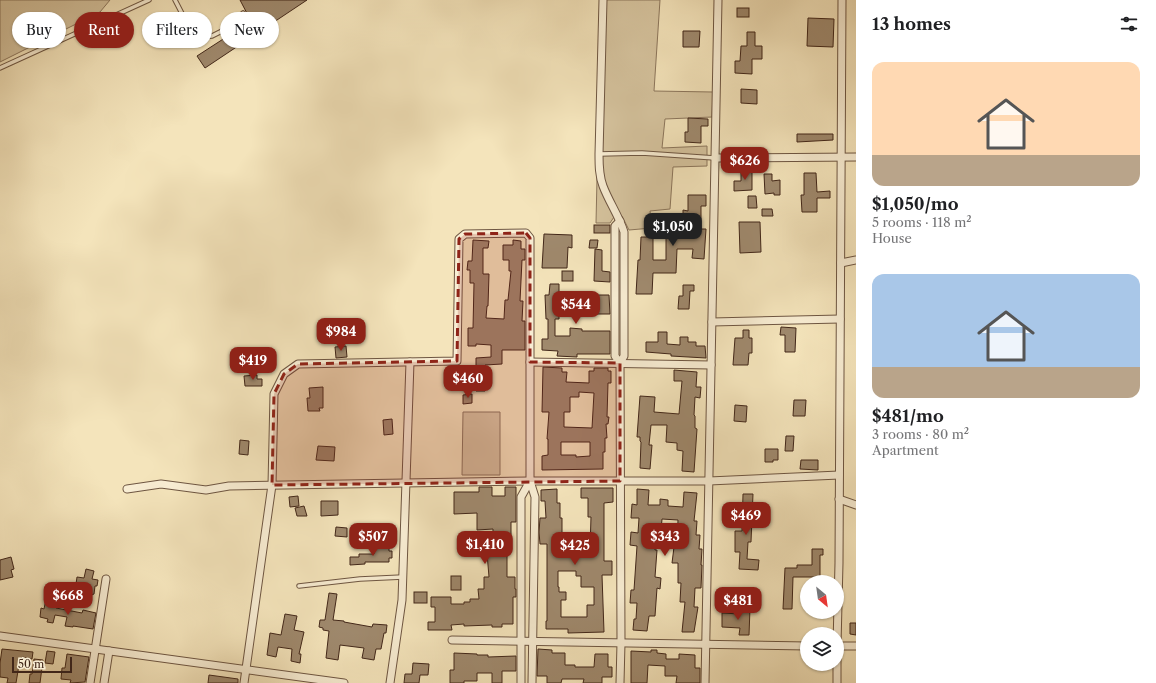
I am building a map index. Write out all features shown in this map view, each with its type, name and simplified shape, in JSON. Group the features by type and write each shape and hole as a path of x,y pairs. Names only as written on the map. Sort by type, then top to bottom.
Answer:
{"street":[{"path":"603,0 599,154 600,171 603,186 624,232 624,356 620,363 620,683"},
{"path":"705,683 718,0"},
{"path":"837,627 842,0"},
{"path":"715,158 856,157"},
{"path":"244,683 272,485 274,394 284,374 298,364 458,361 459,239 465,234 526,233 530,238 530,481 535,497 532,683"},
{"path":"841,263 856,260"},
{"path":"712,322 840,320"},
{"path":"390,683 402,600 410,362"},
{"path":"530,362 711,365"},
{"path":"127,488 161,484 206,490 229,486 272,485 530,481 709,481 839,475"},
{"path":"521,683 521,497 530,481"},
{"path":"839,499 856,505"},
{"path":"90,683 106,579"},
{"path":"0,636 344,683"},
{"path":"452,640 800,646"},
{"path":"844,646 856,646"},
{"path":"104,683 109,651"},
{"path":"837,671 837,683"}],"lane":[{"path":"0,68 149,0"},
{"path":"175,0 191,30 199,37 212,36 220,32"},
{"path":"599,154 642,153 715,158"},
{"path":"299,586 360,579 402,577"}],"highlighted area":[{"path":"526,233 530,238 530,362 620,363 620,481 272,485 274,394 284,374 298,364 457,361 459,239 465,234"}],"shaded area":[{"path":"0,0 110,0 100,12 74,12 74,25 66,29 66,12 12,12 12,48 28,48 0,62"},
{"path":"601,0 660,0 654,91 713,92 712,117 665,119 662,148 707,146 707,166 673,167 670,209 650,211 652,228 629,230 622,216 614,217 610,223 596,223"},
{"path":"463,412 500,412 500,475 462,475"}],"building":[{"path":"240,0 307,0 279,19 279,12 246,12"},
{"path":"737,8 749,8 749,17 737,17"},
{"path":"808,18 834,19 833,47 807,46"},
{"path":"683,31 700,31 699,47 683,47"},
{"path":"747,32 755,32 755,46 762,46 762,59 752,59 752,74 735,73 735,61 740,61 741,46 747,46"},
{"path":"220,41 220,48 235,48 205,68 197,56 209,48 212,48 212,46"},
{"path":"741,89 757,90 757,104 741,103"},
{"path":"688,118 708,119 708,126 701,126 701,143 685,142 685,132 688,132"},
{"path":"797,134 833,134 833,140 797,142"},
{"path":"752,168 752,190 734,191 734,181 741,181 741,169"},
{"path":"804,173 816,173 817,192 830,191 830,198 817,198 817,212 802,212 801,195 804,195"},
{"path":"764,174 772,174 772,181 780,180 780,195 774,195 774,193 765,194"},
{"path":"688,195 706,195 706,206 701,206 701,229 706,229 704,259 692,258 693,249 677,249 676,273 653,273 652,294 636,294 641,237 653,237 653,260 666,260 666,236 687,237 688,224 683,222 683,210 688,211"},
{"path":"748,196 756,196 757,208 748,208"},
{"path":"762,209 772,209 773,216 762,216"},
{"path":"739,222 760,222 761,252 740,253"},
{"path":"594,225 610,225 610,233 594,233"},
{"path":"544,234 572,235 572,248 568,247 567,268 542,268"},
{"path":"473,240 489,241 488,248 483,248 483,274 489,274 486,318 504,319 505,300 508,300 511,271 509,271 509,260 503,260 503,245 513,245 513,240 521,241 521,249 525,249 525,260 522,260 520,301 523,301 522,321 525,321 525,350 502,350 502,364 485,365 485,391 476,391 476,358 491,357 491,345 476,344 476,346 468,346 468,328 473,328 474,283 470,283 470,270 467,270 468,261 472,261"},
{"path":"590,240 598,240 597,248 589,248"},
{"path":"595,249 602,250 602,271 610,272 610,282 594,281"},
{"path":"562,271 573,271 573,281 562,281"},
{"path":"550,284 559,284 559,295 609,295 610,314 578,314 579,307 559,306 559,319 555,319 555,336 570,336 570,328 582,329 582,331 610,331 610,354 577,354 577,357 557,356 558,351 542,350 542,339 548,339 548,319 546,319 545,295 549,295"},
{"path":"683,285 694,285 694,291 690,291 689,309 678,309 679,296 683,296"},
{"path":"781,327 796,328 795,352 785,352 785,335 780,335"},
{"path":"743,330 749,330 749,338 752,338 752,353 749,353 748,365 733,365 735,338 743,338"},
{"path":"658,332 667,332 667,344 680,345 680,337 688,337 688,342 696,342 696,346 705,346 706,358 671,356 671,354 646,352 646,342 658,342"},
{"path":"346,346 347,357 336,358 335,347"},
{"path":"543,367 562,368 562,372 567,372 566,382 589,383 589,371 594,371 594,368 608,368 608,371 611,371 611,383 608,383 607,417 609,417 608,424 606,424 607,438 605,438 605,452 603,452 603,469 542,470 542,456 548,455 547,439 549,412 542,412","holes":["579,392 594,393 592,428 564,427 564,412 570,412 570,397 579,397","561,442 590,442 590,456 576,457 576,455 561,455"]},
{"path":"674,370 697,372 696,387 701,387 700,398 695,397 694,415 695,428 697,429 694,472 682,471 683,451 677,450 677,443 666,442 667,425 651,425 649,445 652,445 650,469 640,468 641,442 640,437 637,437 640,396 655,397 654,412 679,414 682,381 674,381"},
{"path":"257,375 257,379 262,379 262,386 245,386 244,376"},
{"path":"323,387 323,408 319,408 320,411 308,411 307,398 310,398 309,388"},
{"path":"472,394 472,403 463,404 463,395"},
{"path":"794,400 806,400 805,416 793,416"},
{"path":"735,405 747,406 746,422 734,421"},
{"path":"392,419 393,434 384,435 383,420"},
{"path":"786,436 794,436 793,451 785,451"},
{"path":"240,440 249,441 248,455 239,454"},
{"path":"318,446 335,447 334,461 316,460"},
{"path":"765,449 778,449 778,460 773,460 773,462 765,462"},
{"path":"801,460 818,460 818,470 800,469"},
{"path":"479,487 492,487 492,496 505,496 505,487 516,487 516,522 511,522 511,539 509,539 509,552 507,552 507,577 515,577 516,589 516,597 513,597 513,624 502,624 502,627 492,627 492,625 464,626 464,624 451,625 452,630 428,630 428,622 435,622 435,607 431,607 431,597 451,597 451,604 464,604 464,602 470,602 470,599 479,599 478,589 484,589 484,577 489,577 487,553 493,553 493,529 477,530 477,513 454,514 454,492 479,492"},
{"path":"581,488 613,488 613,502 604,503 604,561 612,561 612,575 602,575 604,632 568,633 568,629 546,629 547,544 540,544 540,518 546,518 545,501 541,501 541,490 557,489 557,503 560,503 560,518 562,518 562,533 568,533 568,546 576,546 576,550 590,550 591,517 588,517 588,498 581,498","holes":["558,571 576,571 576,576 581,576 581,587 594,587 594,605 587,605 587,617 561,617 561,600 566,600 566,592 559,592"]},
{"path":"637,489 649,490 648,505 660,505 660,499 668,500 668,506 683,507 684,492 697,493 694,521 697,521 696,535 700,535 699,549 702,549 702,565 701,588 695,588 694,607 698,607 694,632 682,632 685,602 680,602 681,583 678,583 678,563 672,563 674,547 677,547 678,520 662,519 661,531 656,531 655,550 657,550 655,577 661,578 660,589 657,588 655,616 649,616 647,631 633,630 634,619 636,619 637,603 630,603 631,590 634,590 637,546 630,545 631,532 638,533 639,518 631,518 632,504 637,505"},
{"path":"743,494 753,494 751,542 748,542 747,559 759,560 758,570 739,569 740,552 735,552 735,531 742,531"},
{"path":"298,496 299,506 290,507 289,497"},
{"path":"321,501 338,501 338,515 321,516"},
{"path":"304,506 307,516 297,516 295,508"},
{"path":"336,527 347,528 347,537 335,536"},
{"path":"374,548 389,548 389,551 392,551 392,558 389,558 389,562 365,562 365,564 350,565 350,557 359,557 359,554 374,554"},
{"path":"812,549 823,549 823,555 820,555 820,575 800,575 800,577 793,577 792,609 783,609 785,568 797,568 797,565 812,565"},
{"path":"11,557 14,569 11,570 13,577 0,580 0,560"},
{"path":"86,569 94,571 92,579 98,580 97,586 95,586 94,594 87,597 75,591 77,577 84,578"},
{"path":"451,576 461,576 461,590 451,590"},
{"path":"414,592 427,592 427,603 414,603"},
{"path":"329,593 337,594 333,620 372,627 373,624 387,625 381,649 376,649 374,660 362,658 364,648 340,645 338,660 326,658 329,631 323,630 323,628 319,627 320,620 325,620"},
{"path":"46,599 57,601 56,608 82,613 83,610 96,613 93,629 65,626 67,617 55,615 53,623 47,622 48,619 40,617 41,608 44,609"},
{"path":"744,607 750,608 749,635 739,635 740,628 722,627 722,613 740,614 740,610 744,610"},
{"path":"285,614 297,616 294,630 304,632 299,654 301,654 300,663 291,661 292,649 278,647 276,657 267,655 270,633 281,635"},
{"path":"850,623 856,623 856,635 850,634"},
{"path":"2,649 33,652 32,659 22,657 16,683 7,683 8,678 0,677"},
{"path":"538,649 552,650 552,653 565,653 565,665 575,665 575,667 594,667 595,654 608,654 608,667 612,667 612,677 602,677 602,683 583,683 584,679 562,679 561,683 547,683 547,676 537,676"},
{"path":"651,650 657,650 657,653 666,654 666,659 679,659 679,654 695,655 695,668 700,668 700,683 676,683 677,676 665,676 665,666 648,665 647,683 631,683 631,651 651,652"},
{"path":"47,651 55,652 53,664 45,663"},
{"path":"454,653 488,655 488,657 516,656 516,671 502,671 502,683 492,683 492,673 477,673 477,681 450,683 450,670 454,670"},
{"path":"67,654 89,657 85,682 70,683 71,680 61,679 62,668 65,668"},
{"path":"34,659 43,660 40,683 29,683"},
{"path":"413,663 429,664 428,675 420,675 419,683 404,683 405,674 412,674"},
{"path":"209,675 238,679 238,683 208,683"}]}
